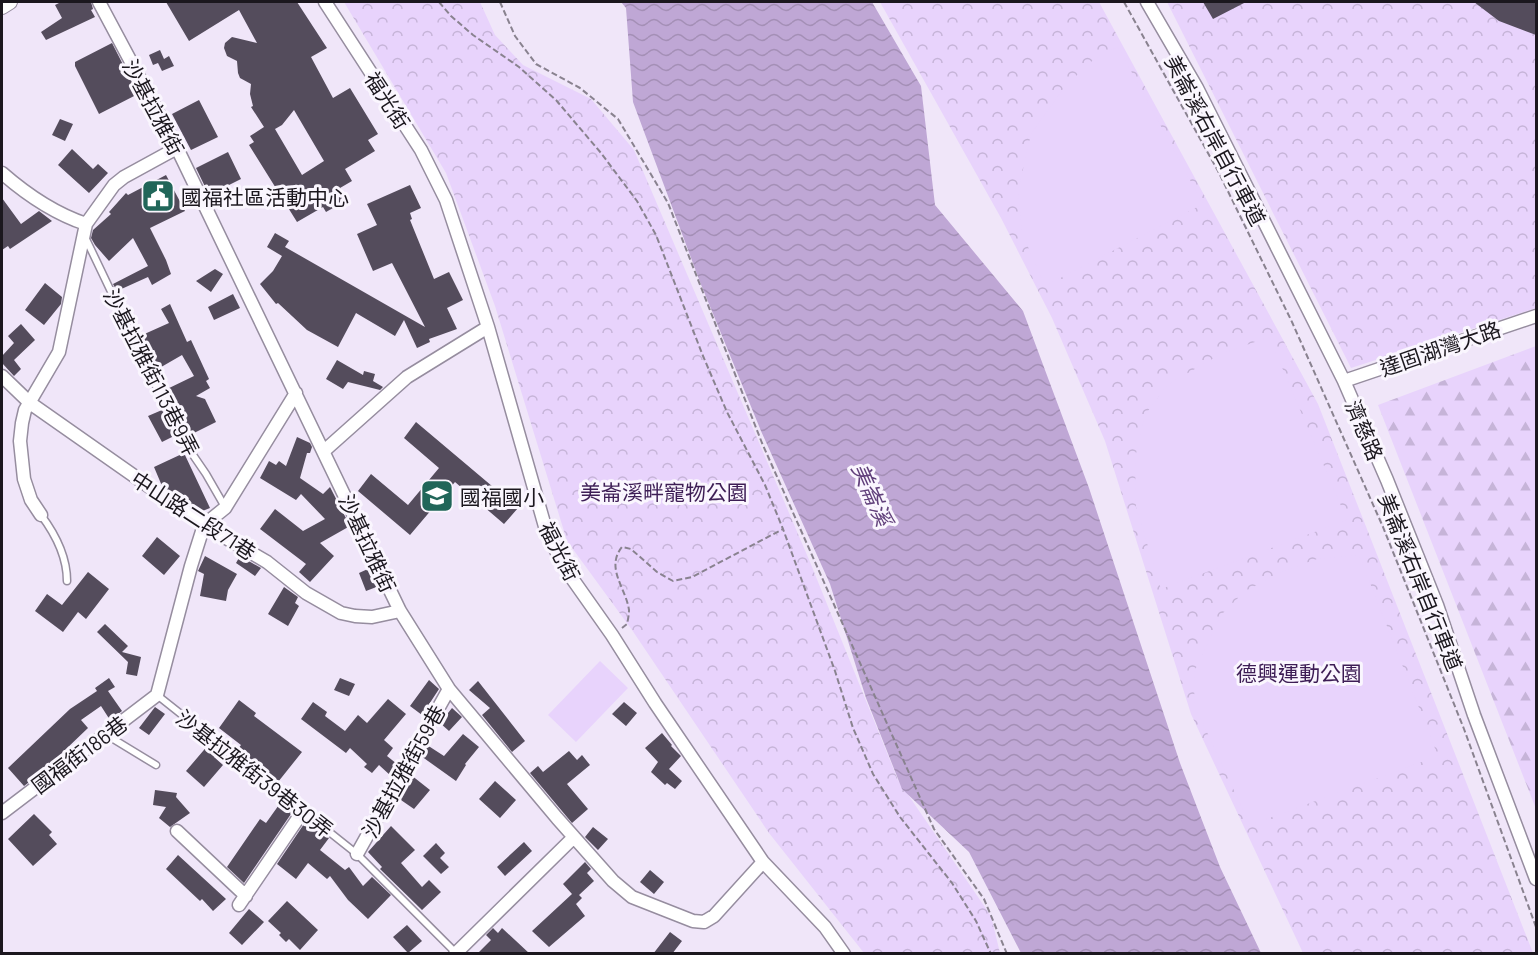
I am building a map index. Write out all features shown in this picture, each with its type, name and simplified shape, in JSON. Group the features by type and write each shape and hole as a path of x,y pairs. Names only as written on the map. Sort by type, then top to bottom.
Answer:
{"street":[{"path":"2,7 10,2"},
{"name":"沙基拉雅街","path":"99,2 177,148 400,610 449,689 574,837 613,881 632,897 693,921 704,922 714,916 763,862"},
{"name":"福光街","path":"325,2 421,150 446,200 488,327 546,530 564,567 763,862 825,927 844,954"},
{"name":"濟慈路","path":"1147,2 1197,88 1344,381 1437,605 1474,715 1536,879"},
{"path":"41,514 31,500 21,459 22,423 25,410 59,352 85,229 114,185 124,177 177,148"},
{"path":"2,173 85,229"},
{"name":"達固湖灣大路","path":"1344,381 1536,316"},
{"path":"324,451 407,377 488,327"},
{"name":"中山路二段71巷","path":"2,376 30,403 204,525 267,562 306,593 340,613 372,618 400,610"},
{"path":"157,695 190,566 204,525 225,508 296,393"},
{"name":"沙基拉雅街59巷","path":"357,854 449,689"},
{"name":"國福街186巷","path":"2,813 157,695"},
{"path":"177,831 242,901 303,811"},
{"path":"455,953 574,837"}],"lane":[{"name":"沙基拉雅街113巷9弄","path":"85,229 180,436 206,474 225,508"},
{"path":"41,514 52,529 67,564 67,582"},
{"name":"沙基拉雅街39巷30弄","path":"157,695 357,854 455,953"},
{"path":"105,734 156,765"}],"path":[{"path":"439,2 473,35 519,67 556,100 638,201 664,254 727,412 765,485 835,671 853,728 873,774 900,817 952,883 976,921 991,954"},
{"path":"500,2 516,36 536,64 580,88 618,119 668,203 762,443 934,830 984,899 1007,954"},
{"name":"美崙溪右岸自行車道","path":"1124,2 1218,171 1307,355 1383,527 1464,729 1536,927"},
{"path":"612,635 627,624 629,611 615,570 616,555 622,547 631,549 657,572 673,581 692,577 783,529"}],"green space":[{"name":"美崙溪畔寵物公園","path":"344,2 480,2 495,35 523,65 591,99 634,150 810,562 898,780 991,916 1000,953 864,953 769,833 632,630 567,541 495,306 446,173"},
{"name":"德興運動公園","path":"880,2 1099,2 1318,404 1533,953 1303,953 1191,714 1105,441 1052,318 1001,218"},
{"path":"1167,2 1536,2 1536,308 1351,368"},
{"path":"1118,47 1203,204 1045,286 1022,233 1018,191 1031,134 1063,89 1088,64"},
{"path":"1269,337 1347,520 1161,589 1136,507 1135,458 1145,415 1167,385 1221,354"},
{"path":"1536,346 1536,809 1378,405"},
{"path":"1359,555 1438,756 1250,825 1194,704 1195,670 1221,615 1244,592 1281,572 1317,559"},
{"path":"600,661 628,688 576,742 548,715"}],"water":[{"name":"美崙溪","path":"621,2 872,2 921,86 935,205 1023,311 1089,488 1180,763 1220,867 1261,953 1021,953 969,852 902,789 866,698 830,584 761,431 700,282 633,102 626,8"}],"building":[{"path":"61,2 91,2 93,9 91,10 95,17 46,40 41,32 62,18 55,5"},
{"path":"166,2 297,2 327,48 311,57 333,98 350,88 378,134 368,140 375,151 345,169 352,181 340,188 347,200 326,212 323,207 297,222 249,145 254,142 250,136 264,127 251,107 253,106 250,94 251,84 240,78 237,61 227,56 224,48 225,43 232,37 257,43 239,10 189,41","holes":["294,110 324,161 302,175 275,129 282,125"]},
{"path":"1203,2 1246,2 1213,19"},
{"path":"1474,2 1536,2 1536,35 1499,21"},
{"path":"112,43 138,94 99,114 75,62"},
{"path":"160,50 164,59 169,56 174,66 162,71 158,63 153,65 149,55"},
{"path":"199,100 218,137 191,150 172,114"},
{"path":"60,119 73,124 65,141 52,135"},
{"path":"72,149 93,169 98,164 108,173 89,193 58,165"},
{"path":"228,152 241,179 209,195 196,168"},
{"path":"166,175 185,211 150,228 171,274 152,285 148,277 117,291 113,284 148,266 133,238 109,261 91,238 93,230 111,214 109,212 126,193 128,195"},
{"path":"410,185 421,208 410,213 412,219 410,220 434,279 449,272 463,300 447,308 457,329 429,339 430,342 417,348 404,320 395,336 356,313 338,347 307,330 278,303 276,304 260,284 273,271 282,256 267,247 275,233 289,241 285,247 425,327 392,263 373,271 357,234 377,225 367,204"},
{"path":"2,198 21,224 39,211 52,221 10,249 8,246 2,250"},
{"path":"215,269 223,274 211,292 196,281"},
{"path":"45,283 62,297 61,304 44,325 25,310"},
{"path":"233,294 240,308 214,320 208,307"},
{"path":"170,304 187,342 191,340 209,379 206,381 210,388 196,396 205,399 216,422 188,436 185,430 183,431 165,390 194,376 182,355 156,370 140,336 169,323 161,309"},
{"path":"21,324 35,340 14,360 21,369 14,376 2,363 2,356 14,343 8,336"},
{"path":"337,360 363,375 364,371 375,374 373,381 383,387 380,390 348,382 343,389 326,379"},
{"path":"162,410 174,436 162,442 148,416"},
{"path":"416,422 518,508 504,524 455,482 410,535 358,491 371,474 408,505 439,468 404,438"},
{"path":"297,437 310,443 312,447 310,453 307,453 300,478 323,494 330,487 350,526 320,543 334,556 310,582 299,572 306,564 260,529 275,509 303,531 325,519 301,494 296,500 260,478 269,461 276,465 279,461 286,466"},
{"path":"184,453 210,508 200,512 162,486 154,467"},
{"path":"157,537 180,556 164,575 142,556"},
{"path":"205,556 237,574 228,590 226,601 200,596 204,574 198,571"},
{"path":"240,556 261,568 255,576 236,563"},
{"path":"370,568 379,586 366,591 359,573"},
{"path":"88,572 109,589 86,619 78,612 63,632 35,611 47,594 62,605"},
{"path":"284,587 298,597 295,603 299,606 288,626 268,614"},
{"path":"105,624 128,646 122,652 141,657 137,676 126,674 128,662 97,632"},
{"path":"109,678 115,687 108,691 122,711 110,720 101,706 81,720 88,728 24,786 8,768 70,709 97,691 95,688"},
{"path":"340,678 355,684 349,696 334,690"},
{"path":"429,680 439,689 422,715 410,706"},
{"path":"478,681 525,741 512,752 482,715 490,708 469,690"},
{"path":"388,699 406,714 384,740 393,748 387,756 397,764 391,776 379,765 372,773 364,767 367,764 350,748 346,753 301,719 313,702 327,712 325,716 345,731 358,715 367,723"},
{"path":"239,700 256,713 254,716 302,752 278,782 238,749 241,745 219,728"},
{"path":"624,702 637,713 626,726 612,714"},
{"path":"155,707 165,714 149,735 139,728"},
{"path":"452,708 462,717 449,731 440,723"},
{"path":"662,733 681,756 669,769 682,781 675,789 667,783 665,785 651,772 658,762 645,748"},
{"path":"463,734 479,747 465,764 456,781 421,756 427,745 444,756"},
{"path":"209,744 218,752 214,757 223,765 204,787 186,771"},
{"path":"569,751 577,760 582,755 590,765 567,784 588,809 572,823 530,773 538,766 543,772"},
{"path":"411,775 430,790 414,809 398,798"},
{"path":"495,781 516,800 500,818 479,799"},
{"path":"155,790 177,793 176,797 190,813 170,827 159,818 166,807 153,805"},
{"path":"281,802 293,811 244,883 227,867 260,819 266,823"},
{"path":"34,814 52,832 49,835 57,844 33,866 8,839"},
{"path":"306,821 329,838 320,850 345,870 349,867 363,886 372,877 391,895 368,919 348,900 330,876 327,879 308,863 296,879 277,864"},
{"path":"391,826 415,850 401,863 422,887 429,880 441,892 422,910 380,869 382,867 368,852"},
{"path":"593,827 608,839 598,850 585,837"},
{"path":"524,842 532,851 505,876 497,867"},
{"path":"436,843 445,853 440,858 449,867 441,874 423,856"},
{"path":"178,855 226,899 213,911 166,869"},
{"path":"585,862 591,869 587,873 594,881 579,895 582,898 576,904 585,916 549,947 532,931 572,894 563,884"},
{"path":"650,870 664,882 654,894 640,882"},
{"path":"287,901 318,930 300,950 289,939 286,942 279,935 281,933 268,921"},
{"path":"249,909 264,922 242,945 229,933"},
{"path":"407,925 422,941 408,953 393,937"},
{"path":"493,928 498,933 502,928 530,954 477,954 491,940 486,935"},
{"path":"670,932 682,941 672,954 653,954"}],"place":[{"name":"國福社區活動中心","path":"158,196"},
{"name":"國福國小","path":"437,496"}]}
